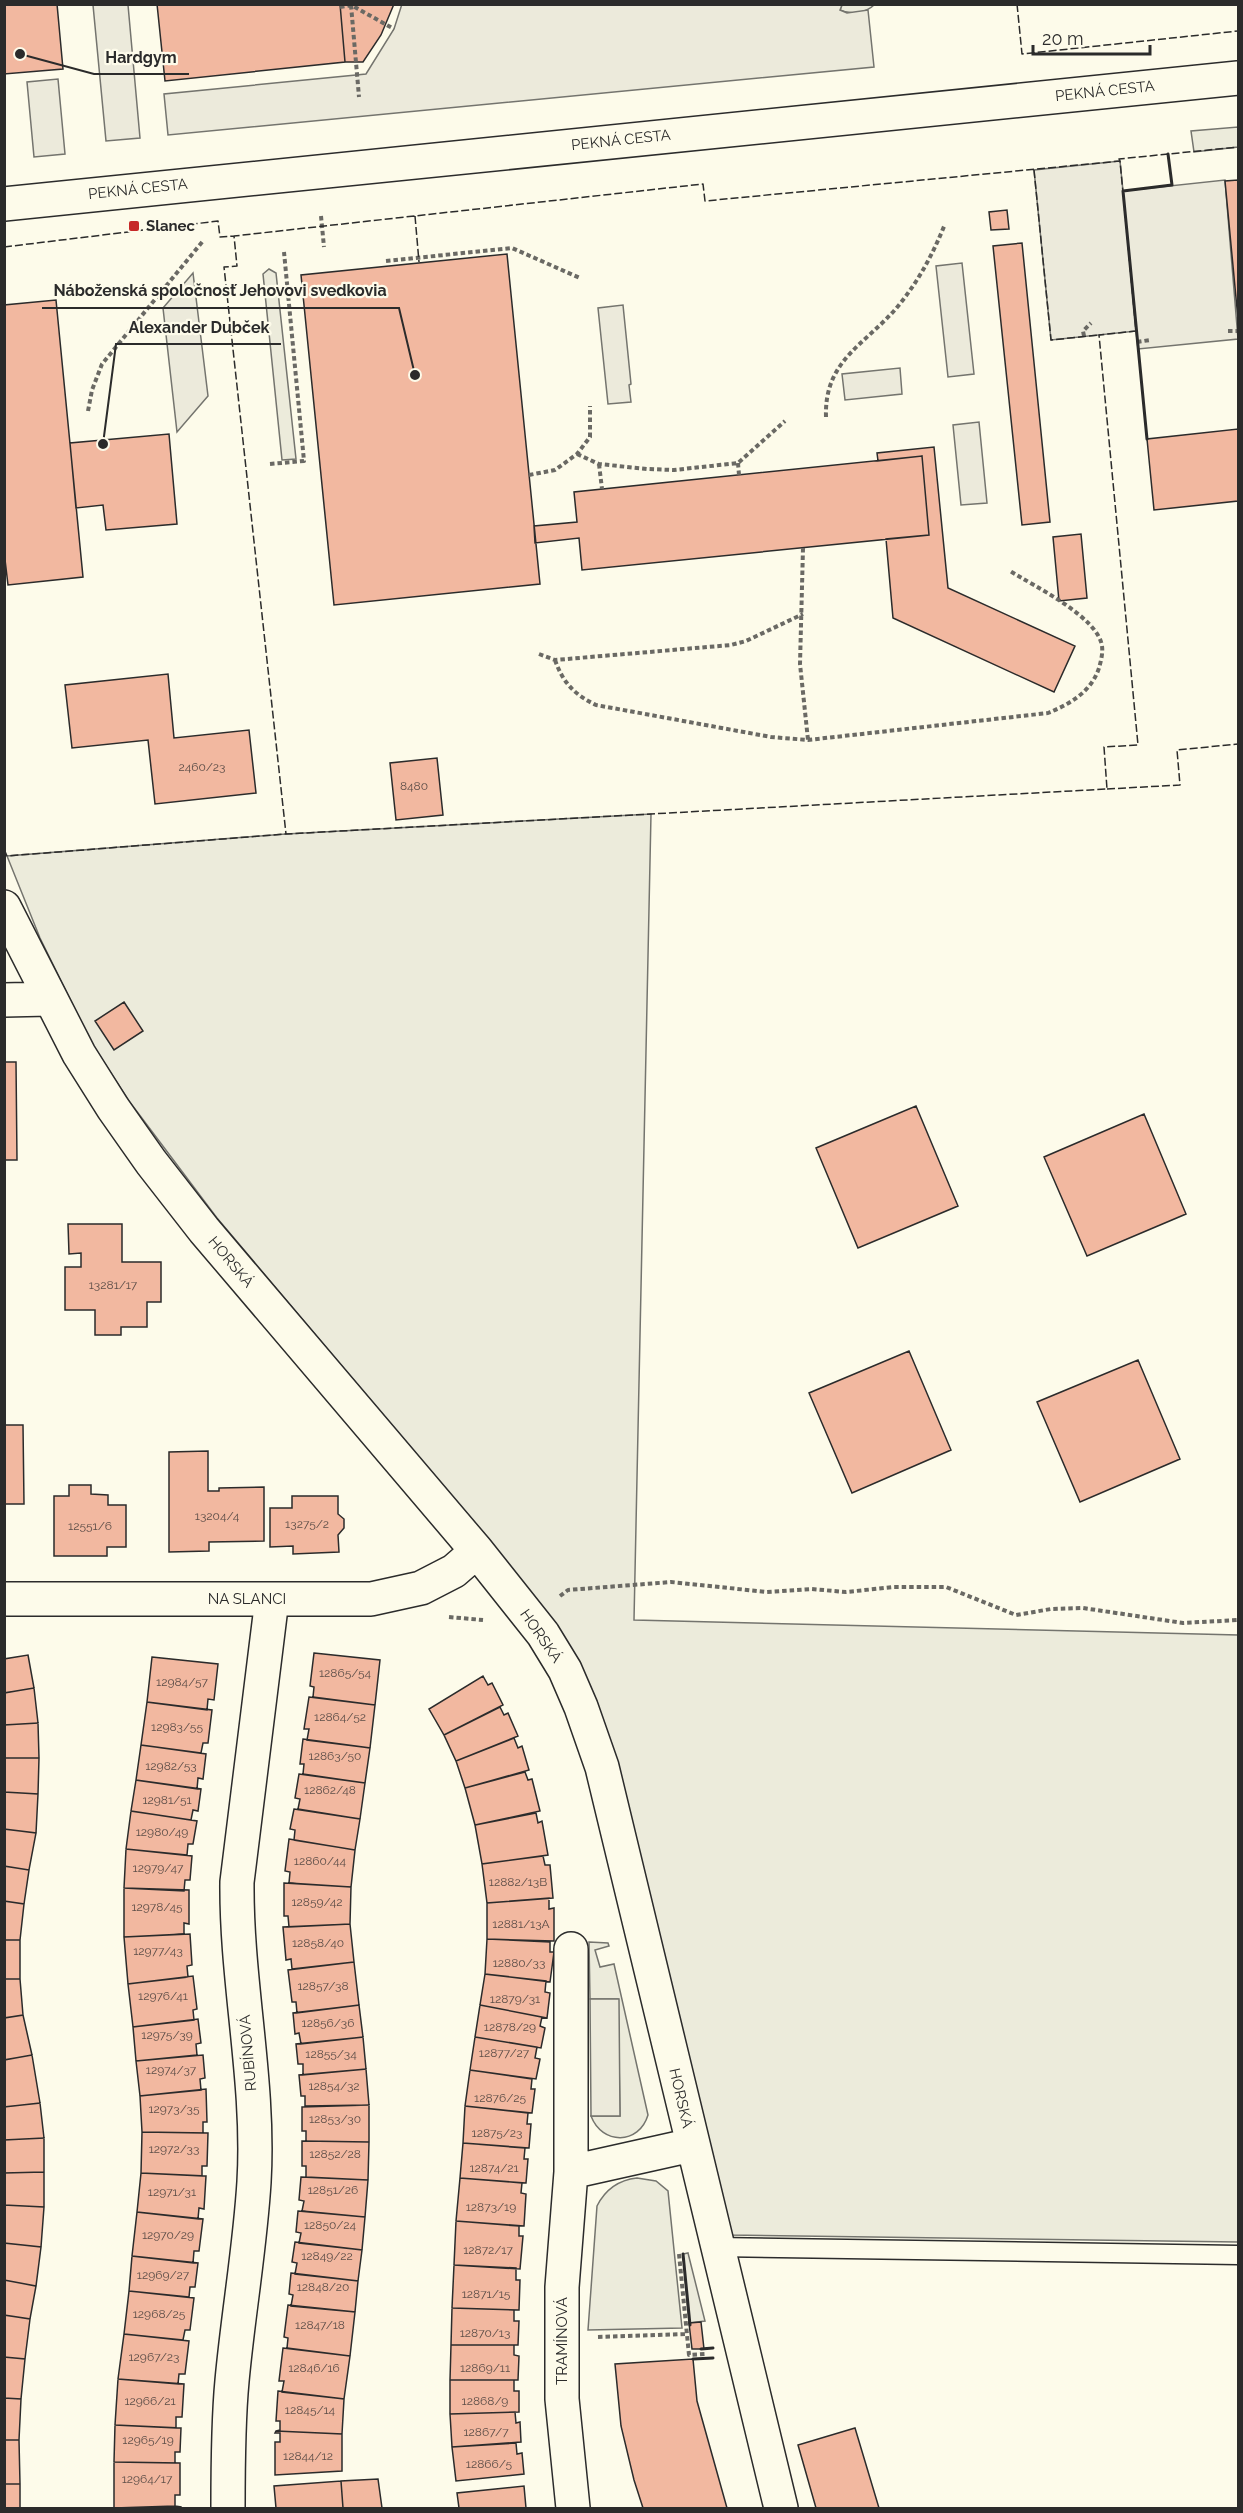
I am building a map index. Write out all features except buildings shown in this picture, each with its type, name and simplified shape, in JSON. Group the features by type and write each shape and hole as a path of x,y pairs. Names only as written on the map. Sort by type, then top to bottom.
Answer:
{"street":[{"name":"PEKNÁ CESTA","path":"4,204 1239,78"},
{"name":"HORSKÁ","path":"4,908 78,1054 151,1162 204,1230 477,1551 531,1620 565,1670 582,1707 602,1767 781,2508"},
{"path":"4,1000 49,999"},
{"name":"NA SLANCI","path":"4,1599 370,1599 421,1588 454,1571 477,1551"},
{"name":"RUBÍNOVÁ","path":"228,2508 228,2450 232,2383 254,2181 254,2120 237,1926 237,1882 273,1599"},
{"name":"TRAMÍNOVÁ","path":"571,1948 571,2172 562,2287 562,2388 573,2508"},
{"path":"571,2172 692,2145"}],"lane":[{"path":"717,2247 1239,2256"}],"path":[{"path":"351,5 359,97"},
{"path":"340,7 351,5 394,29"},
{"path":"321,216 324,247"},
{"path":"826,417 826,401 830,382 836,371 845,358 899,304 929,261 945,224"},
{"path":"88,411 94,383 102,364 203,241"},
{"path":"386,261 512,248 580,278"},
{"path":"270,464 304,461 284,252"},
{"path":"1084,336 1083,331 1091,323"},
{"path":"1228,331 1239,331"},
{"path":"1137,342 1150,340"},
{"path":"528,475 555,471 577,454 590,436 590,406"},
{"path":"577,454 599,464 647,469 674,470 738,463 785,421"},
{"path":"738,463 739,475"},
{"path":"599,464 602,489"},
{"path":"803,548 800,664 808,740"},
{"path":"555,660 566,683 579,696 596,705 771,737 808,740 1038,715 1065,706 1080,696 1093,679 1102,658 1102,644 1095,630 1068,607 1011,571"},
{"path":"539,654 555,660 731,645 746,641 803,615"},
{"path":"531,1620 568,1590 671,1582 767,1592 812,1589 846,1592 894,1587 946,1587 1016,1615 1050,1609 1083,1608 1183,1623 1239,1620"},
{"path":"440,1617 473,1618 490,1622"},
{"path":"679,2254 689,2355 713,2353"},
{"path":"588,2337 687,2334"}],"shaded area":[{"path":"402,4 842,5 840,10 847,13 868,10 874,67 168,135 164,94 366,74 394,29"},
{"path":"93,5 128,5 140,138 106,141"},
{"path":"842,5 874,5 867,10 853,13 840,10"},
{"path":"58,79 65,154 34,157 27,82"},
{"path":"1238,127 1238,147 1194,152 1191,131"},
{"path":"1120,161 1123,191 1225,180 1238,339 1138,349 1136,331 1051,340 1034,170"},
{"path":"962,263 974,374 948,377 936,266"},
{"path":"269,269 276,273 296,459 282,460 263,274"},
{"path":"193,273 208,396 177,432 163,308"},
{"path":"623,305 631,402 608,404 598,308"},
{"path":"900,368 902,394 845,400 842,374"},
{"path":"979,422 987,503 961,505 953,425"},
{"path":"651,814 634,1620 1238,1635 1238,2242 728,2235 615,1763 490,1542 217,1218 129,1101 92,1044 40,938 7,856 286,834"},
{"path":"589,1942 608,1943 609,1946 595,1950 600,1967 614,1964 648,2115 637,2132 620,2138 603,2132 596,2126 591,2116 620,2116 618,1999 590,1999"},
{"path":"590,1999 619,1999 620,2116 591,2116"},
{"path":"637,2178 656,2181 668,2191 682,2328 588,2330 597,2206 613,2187"},
{"path":"688,2253 705,2321 689,2323 683,2254"}],"fence":[{"path":"1017,4 1022,54 1238,31"},
{"path":"1120,161 1119,159 1238,147"},
{"path":"4,849 7,856 286,834 1107,789 1104,747 1138,745 1099,335 1136,331 1120,161 705,201 703,184 234,236 237,266 224,267 286,834"},
{"path":"1034,170 1051,340 1099,335"},
{"path":"415,216 419,262"},
{"path":"4,247 218,221 220,237 234,236"},
{"path":"1107,789 1180,785 1177,750 1238,744"}],"wall":[{"path":"1147,439 1123,191 1172,185 1168,154"},
{"path":"683,2254 690,2325"},
{"path":"701,2349 713,2348"},
{"path":"693,2359 713,2358"}],"place":[{"name":"Hardgym","path":"20,54"},
{"name":"Slanec","path":"134,226"},
{"name":"Náboženská spoločnosť Jehovovi svedkovia","path":"415,375"},
{"name":"Alexander Dubček","path":"103,444"}]}
